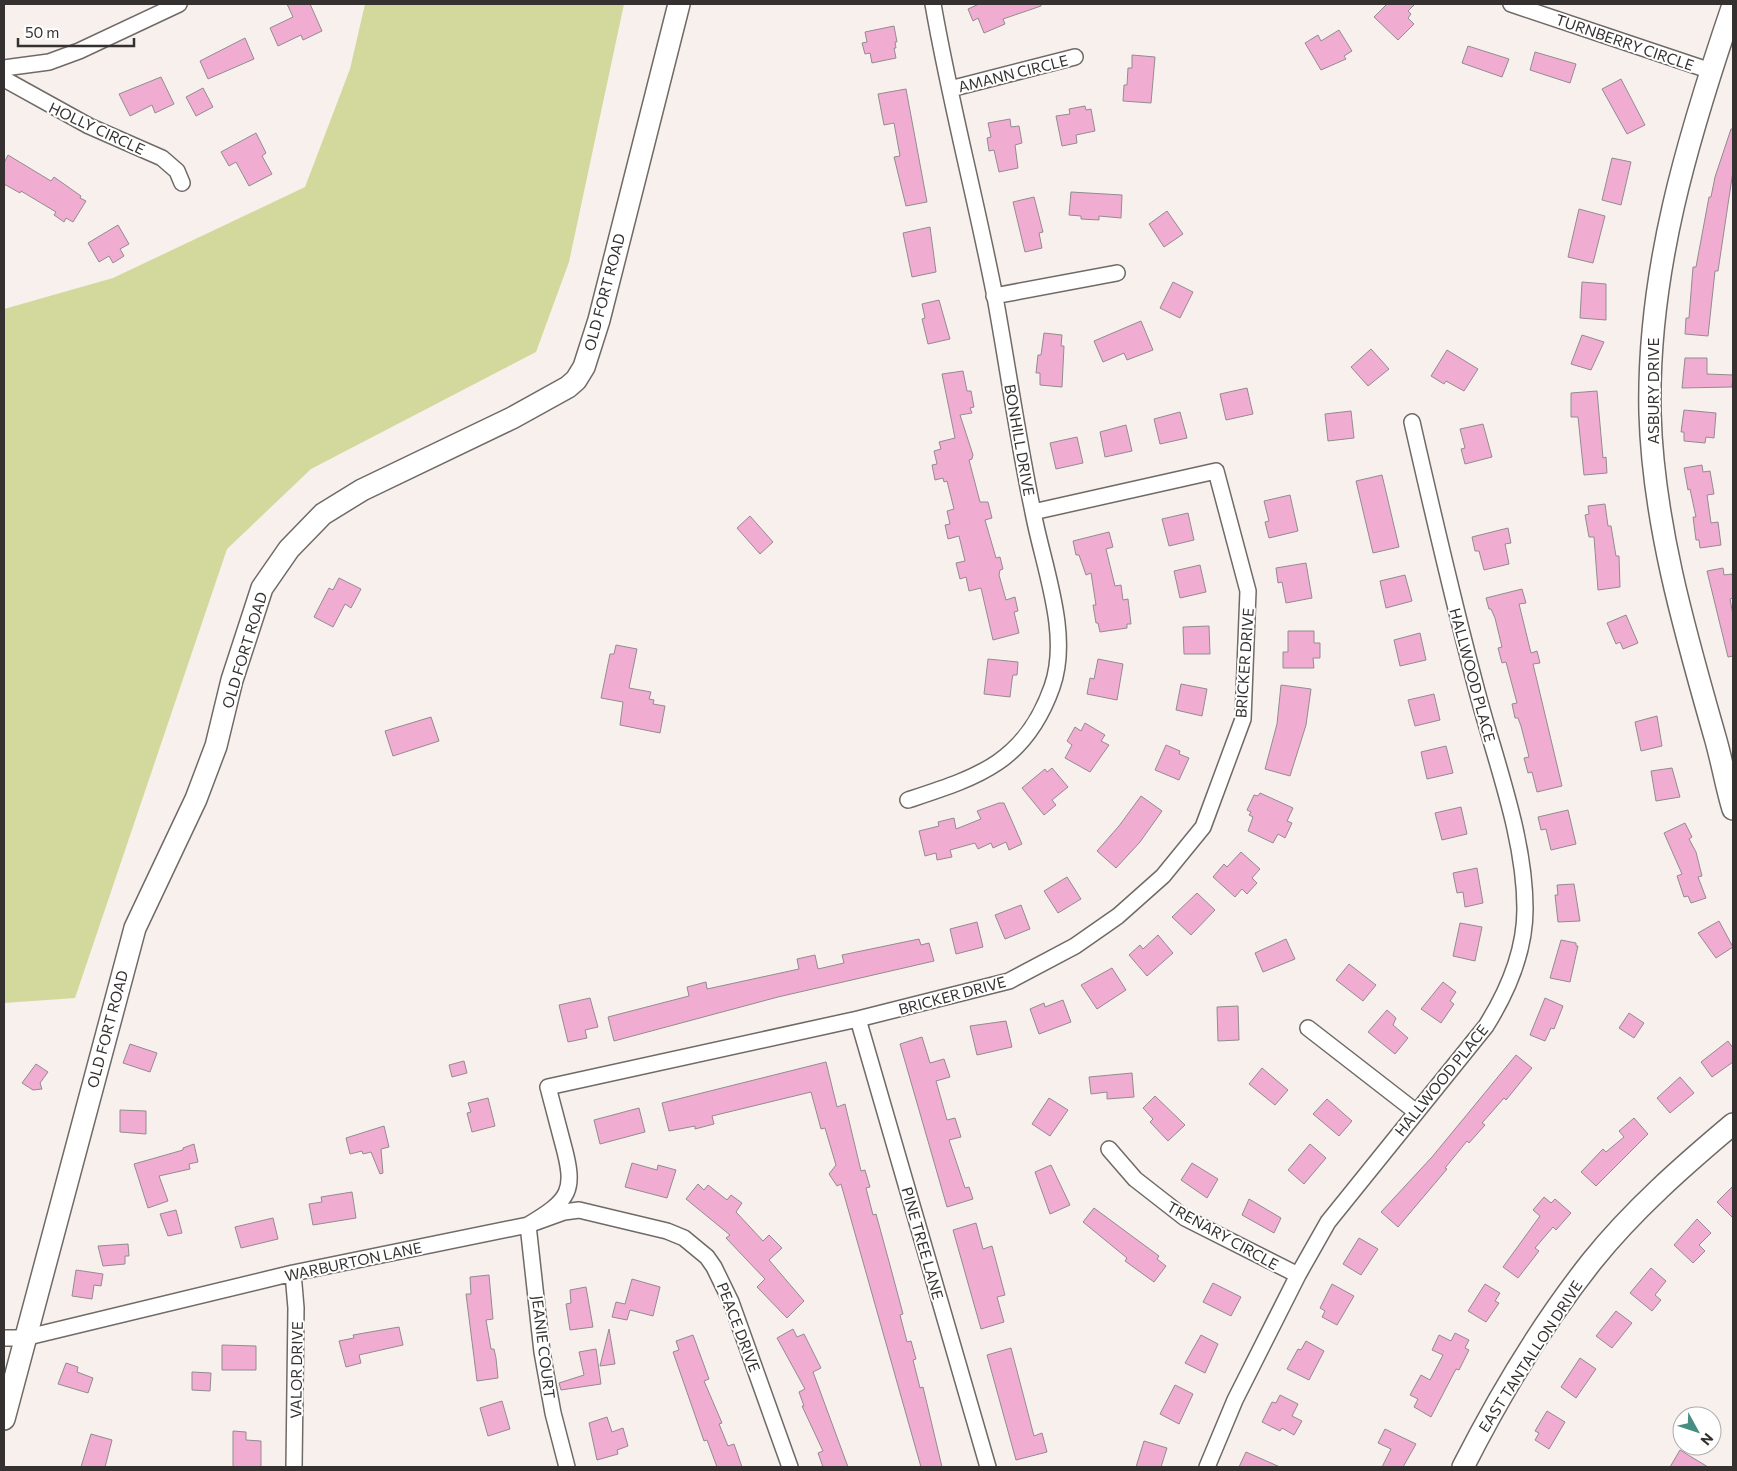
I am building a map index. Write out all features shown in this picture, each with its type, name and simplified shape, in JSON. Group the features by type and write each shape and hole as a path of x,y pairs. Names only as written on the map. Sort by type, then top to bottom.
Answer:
{"main road":[{"name":"OLD FORT ROAD","path":"4,1419 14,1338 46,1265 135,928 196,799 216,746 231,684 262,588 289,548 323,514 362,490 512,418 568,388 576,380 584,367 599,320 679,4"},
{"name":"ASBURY DRIVE","path":"1733,5 1710,71 1689,141 1671,213 1656,306 1650,411 1662,520 1699,682 1733,807"},
{"name":"EAST TANTALLON DRIVE","path":"1463,1467 1530,1350 1592,1262 1654,1194 1733,1124"}],"street":[{"path":"4,68 49,62 79,51 179,4"},
{"name":"BONHILL DRIVE","path":"908,800 968,780 993,767 1014,750 1043,709 1053,685 1058,660 1058,630 1032,512 994,296 933,4"},
{"name":"TURNBERRY CIRCLE","path":"1511,4 1710,71"},
{"name":"AMANN CIRCLE","path":"950,89 1075,57"},
{"name":"HOLLY CIRCLE","path":"4,79 75,119 162,158 177,171 182,183"},
{"path":"994,296 1117,273"},
{"name":"HALLWOOD PLACE","path":"1207,1467 1235,1400 1298,1276 1328,1222 1415,1111 1460,1060 1501,1002 1518,951 1525,910 1523,877 1515,834 1454,605 1412,422"},
{"name":"BRICKER DRIVE","path":"548,1087 858,1020 1008,981 1075,946 1118,916 1163,876 1202,827 1243,719 1248,591 1216,471 1032,512"},
{"name":"PINE TREE LANE","path":"858,1020 988,1467"},
{"path":"1308,1028 1415,1111"},
{"name":"WARBURTON LANE","path":"14,1338 293,1273 528,1225 549,1213 566,1194 571,1176 548,1087"},
{"name":"TRENARY CIRCLE","path":"1109,1149 1135,1179 1185,1218 1298,1276"},
{"name":"PEACE DRIVE","path":"528,1225 564,1212 579,1210 667,1231 684,1238 706,1257 714,1267 732,1302 790,1467"},
{"name":"JEANIE COURT","path":"528,1225 542,1352 553,1413 567,1467"},
{"name":"VALOR DRIVE","path":"293,1273 296,1308 294,1467"}],"green space":[{"path":"365,4 624,4 569,262 536,352 311,469 227,549 75,998 4,1003 4,309 113,278 305,187 350,69"}],"building":[{"path":"287,4 310,4 322,31 303,40 301,35 278,46 270,28 293,17"},
{"path":"979,4 1041,4 1041,6 1003,19 1005,24 984,33 978,18 973,21 968,9"},
{"path":"1387,4 1415,4 1408,11 1411,14 1408,18 1414,24 1398,40 1374,17"},
{"path":"894,26 897,42 895,42 896,48 894,48 896,58 872,63 870,53 865,54 862,43 867,42 865,32"},
{"path":"1339,30 1352,51 1344,56 1346,59 1321,70 1305,43 1318,35 1321,41"},
{"path":"245,38 254,59 208,79 200,61"},
{"path":"1468,46 1509,59 1502,77 1462,63"},
{"path":"1535,52 1576,64 1570,83 1530,70"},
{"path":"1132,55 1155,57 1151,103 1123,101 1124,85 1127,85 1128,68 1132,68"},
{"path":"161,77 174,104 155,113 152,105 130,116 119,94"},
{"path":"1621,79 1645,125 1627,134 1602,89"},
{"path":"203,88 213,107 196,116 186,97"},
{"path":"906,89 927,202 906,206 894,157 900,156 894,123 884,125 878,94"},
{"path":"1085,106 1086,110 1091,109 1095,131 1076,135 1077,143 1062,146 1056,116 1070,114 1069,109"},
{"path":"1010,119 1011,127 1019,126 1022,143 1015,145 1018,168 999,172 994,150 989,151 987,138 991,137 988,123"},
{"path":"1731,129 1733,129 1733,171 1718,271 1715,271 1708,336 1685,334 1686,318 1689,318 1693,267 1696,267 1709,197 1711,197 1715,177"},
{"path":"256,133 266,153 262,156 272,174 249,186 236,162 229,166 221,152"},
{"path":"8,155 51,181 54,177 86,201 73,222 66,218 64,222 54,215 56,212 21,191 20,193 4,184 4,163"},
{"path":"1612,158 1631,162 1621,205 1602,200"},
{"path":"1071,192 1122,195 1121,218 1099,216 1099,220 1081,219 1081,216 1069,215"},
{"path":"1034,197 1043,232 1039,233 1042,248 1025,252 1013,202"},
{"path":"1579,209 1605,216 1593,263 1568,257"},
{"path":"1167,211 1183,234 1164,247 1149,224"},
{"path":"118,225 129,244 120,249 124,256 113,263 109,256 99,262 88,243"},
{"path":"930,227 936,272 912,277 903,233"},
{"path":"1173,282 1193,292 1180,318 1160,308"},
{"path":"1582,282 1606,284 1606,320 1580,318"},
{"path":"939,300 950,339 928,344 922,319 925,318 922,304"},
{"path":"1141,321 1153,350 1127,360 1124,353 1103,362 1094,341"},
{"path":"1044,333 1062,335 1061,346 1064,346 1062,387 1040,385 1040,373 1036,373 1038,355 1041,355"},
{"path":"1582,335 1604,342 1591,370 1571,364"},
{"path":"1371,349 1389,369 1368,386 1351,367"},
{"path":"1447,350 1478,369 1464,391 1446,381 1444,384 1431,376"},
{"path":"1685,358 1707,358 1707,374 1733,375 1732,387 1682,388"},
{"path":"963,371 967,391 971,391 974,407 970,408 972,413 960,415 973,455 972,459 969,460 980,502 988,502 992,518 985,520 996,558 1000,557 1003,569 1000,570 999,575 1006,600 1015,597 1018,611 1014,612 1019,633 993,640 981,588 969,591 966,577 960,579 956,563 965,561 959,536 948,539 945,525 950,524 947,511 954,509 947,481 944,482 943,478 935,480 932,465 937,464 934,451 941,449 939,442 955,438 942,374"},
{"path":"1247,388 1253,414 1226,420 1220,394"},
{"path":"1597,391 1603,458 1606,457 1607,473 1584,475 1578,417 1571,417 1571,393"},
{"path":"1684,410 1716,413 1714,438 1706,437 1705,443 1684,441 1684,432 1681,432"},
{"path":"1351,411 1354,438 1328,441 1325,414"},
{"path":"1180,412 1187,438 1160,444 1154,419"},
{"path":"1483,424 1492,457 1465,464 1461,449 1465,448 1460,429"},
{"path":"1126,425 1132,451 1105,457 1100,432"},
{"path":"1077,437 1083,463 1056,469 1050,443"},
{"path":"1702,465 1703,472 1710,471 1714,494 1707,495 1711,523 1718,522 1721,545 1700,548 1699,540 1696,540 1693,517 1696,517 1684,468"},
{"path":"1382,475 1399,547 1373,553 1356,481"},
{"path":"1290,495 1298,531 1269,538 1265,522 1269,521 1264,501"},
{"path":"1605,504 1608,526 1611,526 1616,556 1619,556 1620,587 1598,590 1594,537 1589,537 1585,515 1589,514 1588,506"},
{"path":"1188,513 1194,540 1169,546 1162,519"},
{"path":"750,516 773,542 760,554 737,528"},
{"path":"1508,528 1511,543 1505,544 1509,564 1484,570 1479,551 1475,551 1472,537"},
{"path":"1109,532 1113,547 1106,549 1115,586 1121,585 1123,600 1128,599 1131,624 1127,624 1127,628 1100,632 1098,623 1096,623 1093,605 1096,605 1091,573 1086,575 1079,555 1076,555 1073,541"},
{"path":"1306,563 1312,598 1286,603 1282,582 1278,583 1276,568"},
{"path":"1200,565 1206,592 1180,598 1174,571"},
{"path":"1723,568 1724,575 1732,574 1733,580 1733,598 1730,599 1733,615 1733,656 1728,657 1707,571"},
{"path":"1405,575 1412,601 1386,608 1380,581"},
{"path":"339,578 361,589 351,608 345,604 333,627 314,617 329,588 333,590"},
{"path":"1522,589 1526,603 1519,604 1531,653 1537,651 1540,663 1533,664 1562,786 1537,792 1532,772 1528,773 1524,758 1529,757 1521,726 1518,718 1515,718 1512,704 1517,703 1506,662 1502,663 1498,648 1502,647 1495,618 1491,609 1489,609 1486,598"},
{"path":"1626,615 1638,643 1623,649 1620,642 1616,644 1607,623"},
{"path":"1209,626 1210,654 1184,654 1183,627"},
{"path":"1288,631 1314,631 1314,643 1320,643 1320,658 1313,658 1314,668 1283,668 1283,652 1288,652"},
{"path":"1420,633 1426,660 1400,666 1394,640"},
{"path":"616,645 637,649 629,688 651,692 649,699 654,700 653,704 665,706 660,733 620,725 623,702 601,698 610,654 614,654"},
{"path":"988,659 1018,662 1017,675 1013,675 1010,697 984,694"},
{"path":"1098,659 1123,664 1117,700 1087,694 1090,678 1094,679"},
{"path":"1181,684 1207,689 1202,716 1176,710"},
{"path":"1281,685 1311,689 1306,725 1290,776 1265,769 1277,724"},
{"path":"1434,694 1440,720 1415,726 1408,700"},
{"path":"1657,716 1662,746 1641,751 1635,722"},
{"path":"431,717 439,741 393,756 385,731"},
{"path":"1085,723 1105,735 1101,741 1109,745 1090,772 1065,758 1072,745 1067,741 1075,727 1081,731"},
{"path":"1166,745 1180,751 1179,754 1189,758 1179,780 1155,770"},
{"path":"1446,746 1453,773 1427,779 1421,752"},
{"path":"1052,768 1068,787 1052,800 1056,805 1044,815 1022,788 1045,769 1047,772"},
{"path":"1672,768 1680,797 1656,801 1651,771"},
{"path":"1260,793 1293,808 1287,821 1292,823 1285,838 1278,834 1273,843 1248,831 1253,817 1249,815 1251,812 1247,810 1254,795 1258,796"},
{"path":"1141,796 1162,811 1140,842 1116,868 1097,851 1119,826"},
{"path":"1004,803 1022,844 1009,850 1006,842 993,848 991,843 978,849 975,843 950,850 952,857 937,860 936,853 925,856 919,831 939,826 938,822 954,818 956,829 981,819 977,811"},
{"path":"1461,807 1467,834 1442,840 1435,813"},
{"path":"1568,810 1576,844 1551,850 1546,829 1541,830 1538,817"},
{"path":"1685,823 1692,837 1689,839 1696,852 1702,876 1698,877 1706,898 1691,903 1688,896 1684,897 1677,876 1682,874 1664,833"},
{"path":"1241,852 1260,869 1252,878 1257,883 1247,894 1242,889 1235,897 1213,877 1224,864 1227,867"},
{"path":"1477,868 1483,903 1465,907 1463,892 1457,893 1453,873"},
{"path":"1067,877 1081,899 1058,913 1044,891"},
{"path":"1574,884 1580,921 1558,922 1555,895 1558,895 1557,885"},
{"path":"1197,893 1215,910 1191,935 1172,917"},
{"path":"1021,905 1030,929 1005,939 995,915"},
{"path":"1719,921 1733,947 1716,958 1698,933"},
{"path":"977,922 983,947 956,954 950,929"},
{"path":"1460,923 1482,927 1475,961 1453,956"},
{"path":"1158,935 1173,953 1147,976 1129,955 1140,945 1143,949"},
{"path":"919,939 921,945 929,943 934,961 778,997 614,1041 608,1017 689,996 687,987 706,982 707,989 799,969 797,959 815,955 818,969 844,963 842,955"},
{"path":"1286,939 1295,959 1263,972 1255,953"},
{"path":"1561,940 1576,943 1576,946 1578,946 1570,982 1550,978"},
{"path":"1349,964 1376,985 1363,1001 1336,980"},
{"path":"1112,968 1126,990 1097,1009 1081,985"},
{"path":"1443,982 1456,992 1450,1001 1454,1004 1441,1023 1421,1009"},
{"path":"590,998 598,1027 585,1030 587,1038 568,1042 559,1005"},
{"path":"1545,998 1563,1006 1554,1029 1551,1028 1545,1041 1530,1035"},
{"path":"1063,1000 1071,1022 1039,1034 1030,1009 1044,1003 1045,1007"},
{"path":"1238,1006 1239,1040 1218,1041 1217,1007"},
{"path":"1387,1010 1396,1018 1393,1025 1408,1038 1395,1054 1368,1032"},
{"path":"1629,1013 1644,1023 1634,1038 1619,1028"},
{"path":"1006,1021 1012,1047 977,1055 970,1026"},
{"path":"922,1037 930,1063 944,1059 950,1077 936,1081 947,1120 955,1118 961,1137 949,1140 965,1188 969,1187 973,1199 947,1207 900,1044"},
{"path":"1728,1041 1733,1048 1733,1062 1712,1077 1701,1062"},
{"path":"130,1044 157,1053 150,1072 123,1063"},
{"path":"1516,1055 1532,1068 1506,1100 1504,1098 1482,1123 1485,1125 1469,1143 1467,1141 1445,1168 1447,1169 1398,1227 1381,1212 1432,1157"},
{"path":"464,1061 467,1073 452,1077 449,1065"},
{"path":"826,1062 837,1107 845,1104 861,1171 865,1170 870,1187 866,1188 873,1215 876,1214 903,1314 900,1315 907,1342 911,1341 916,1359 913,1360 920,1388 923,1387 942,1467 921,1467 841,1184 837,1186 829,1174 836,1165 825,1128 821,1129 811,1092 712,1116 714,1124 695,1129 695,1126 669,1131 662,1103"},
{"path":"36,1064 48,1072 40,1083 42,1089 33,1090 22,1083"},
{"path":"1262,1068 1288,1090 1275,1105 1249,1084"},
{"path":"1132,1073 1134,1097 1107,1099 1107,1092 1091,1094 1089,1077"},
{"path":"1680,1077 1694,1093 1670,1113 1657,1098"},
{"path":"1155,1096 1185,1125 1168,1141 1150,1122 1153,1119 1143,1108"},
{"path":"488,1098 495,1126 472,1132 467,1113 471,1112 468,1103"},
{"path":"1049,1098 1068,1110 1050,1136 1032,1124"},
{"path":"1327,1099 1352,1121 1339,1136 1313,1114"},
{"path":"639,1108 645,1132 600,1144 594,1120"},
{"path":"120,1110 146,1111 146,1134 120,1132"},
{"path":"1634,1118 1648,1134 1596,1186 1581,1172 1603,1149 1606,1152 1624,1137 1619,1131"},
{"path":"384,1126 389,1147 381,1149 383,1173 380,1174 371,1152 363,1154 362,1151 350,1154 346,1138"},
{"path":"194,1144 198,1162 189,1164 190,1169 159,1176 168,1201 148,1208 134,1164 183,1150 183,1148"},
{"path":"1310,1144 1326,1158 1304,1184 1288,1170"},
{"path":"632,1163 657,1170 658,1165 676,1170 667,1198 625,1187"},
{"path":"1192,1163 1218,1179 1207,1198 1181,1180"},
{"path":"1051,1165 1070,1205 1050,1214 1035,1172"},
{"path":"698,1184 704,1190 708,1185 727,1200 731,1195 742,1203 736,1212 763,1241 769,1235 782,1248 769,1260 804,1301 787,1318 757,1287 765,1279 726,1238 730,1235 686,1199"},
{"path":"1733,1186 1733,1218 1717,1202"},
{"path":"352,1192 356,1218 313,1225 309,1204 322,1202 321,1197"},
{"path":"1544,1197 1551,1203 1555,1199 1571,1213 1556,1230 1553,1227 1535,1248 1539,1251 1518,1278 1503,1267 1540,1216 1533,1210"},
{"path":"1249,1199 1281,1218 1274,1233 1242,1215"},
{"path":"1094,1208 1159,1256 1157,1259 1166,1266 1154,1282 1125,1261 1127,1258 1083,1222"},
{"path":"176,1210 182,1233 168,1236 160,1214"},
{"path":"273,1218 278,1239 241,1248 235,1227"},
{"path":"1697,1219 1711,1233 1699,1245 1705,1251 1693,1263 1674,1245"},
{"path":"976,1223 983,1249 992,1246 1005,1295 997,1297 1004,1322 981,1329 953,1230"},
{"path":"1359,1238 1378,1249 1361,1275 1343,1264"},
{"path":"128,1244 129,1256 125,1256 125,1264 103,1266 98,1246"},
{"path":"1651,1268 1666,1281 1655,1295 1661,1300 1652,1311 1630,1293"},
{"path":"76,1270 103,1274 101,1286 94,1285 92,1299 72,1296"},
{"path":"489,1275 493,1319 486,1320 491,1349 494,1349 496,1358 498,1378 477,1381 466,1294 471,1294 470,1277"},
{"path":"632,1279 660,1287 653,1316 630,1310 627,1320 612,1317 616,1302 625,1304"},
{"path":"1213,1283 1241,1297 1231,1316 1203,1302"},
{"path":"1332,1284 1354,1296 1337,1325 1322,1317 1325,1311 1320,1308"},
{"path":"1485,1284 1500,1293 1495,1301 1499,1303 1486,1322 1468,1311"},
{"path":"586,1287 593,1327 570,1330 566,1304 571,1303 570,1290"},
{"path":"1616,1311 1632,1323 1612,1348 1596,1336"},
{"path":"399,1327 403,1345 359,1355 361,1363 346,1367 339,1341 354,1338 353,1335"},
{"path":"609,1329 615,1364 600,1366"},
{"path":"793,1329 797,1337 804,1334 821,1368 813,1372 848,1467 823,1467 818,1453 823,1451 802,1406 804,1406 799,1392 805,1389 777,1338"},
{"path":"1455,1333 1469,1340 1465,1348 1469,1350 1459,1370 1456,1369 1431,1417 1414,1407 1418,1399 1410,1395 1421,1375 1430,1380 1443,1355 1432,1350 1439,1335 1451,1341"},
{"path":"693,1335 709,1379 704,1381 722,1423 719,1424 728,1446 734,1444 742,1467 717,1467 707,1440 704,1441 673,1352 679,1350 676,1341"},
{"path":"1201,1335 1218,1344 1205,1373 1185,1363"},
{"path":"1306,1341 1324,1351 1309,1380 1287,1369 1298,1349 1301,1350"},
{"path":"222,1345 256,1346 256,1370 222,1370"},
{"path":"1011,1348 1034,1436 1042,1433 1047,1452 1016,1460 987,1355"},
{"path":"596,1349 601,1384 561,1390 559,1383 584,1375 579,1352"},
{"path":"1580,1358 1596,1369 1576,1398 1561,1387"},
{"path":"66,1363 78,1367 77,1372 93,1378 88,1393 58,1384"},
{"path":"192,1372 211,1373 210,1391 192,1390"},
{"path":"1175,1385 1193,1394 1179,1424 1160,1414"},
{"path":"1280,1395 1298,1404 1292,1416 1302,1421 1294,1435 1282,1428 1280,1431 1262,1422 1272,1402 1276,1403"},
{"path":"502,1401 510,1429 488,1436 480,1408"},
{"path":"1547,1411 1565,1422 1549,1449 1535,1440 1539,1433 1535,1431"},
{"path":"607,1417 612,1432 623,1428 628,1446 617,1450 618,1454 597,1460 589,1423"},
{"path":"1385,1429 1416,1444 1403,1467 1382,1467 1391,1449 1378,1443"},
{"path":"233,1431 246,1432 246,1440 261,1441 261,1467 233,1467"},
{"path":"91,1434 112,1440 105,1467 81,1467"},
{"path":"1144,1441 1167,1448 1161,1467 1136,1467"},
{"path":"1246,1452 1280,1467 1239,1467"},
{"path":"1676,1456 1690,1456 1708,1467 1670,1467"}]}
